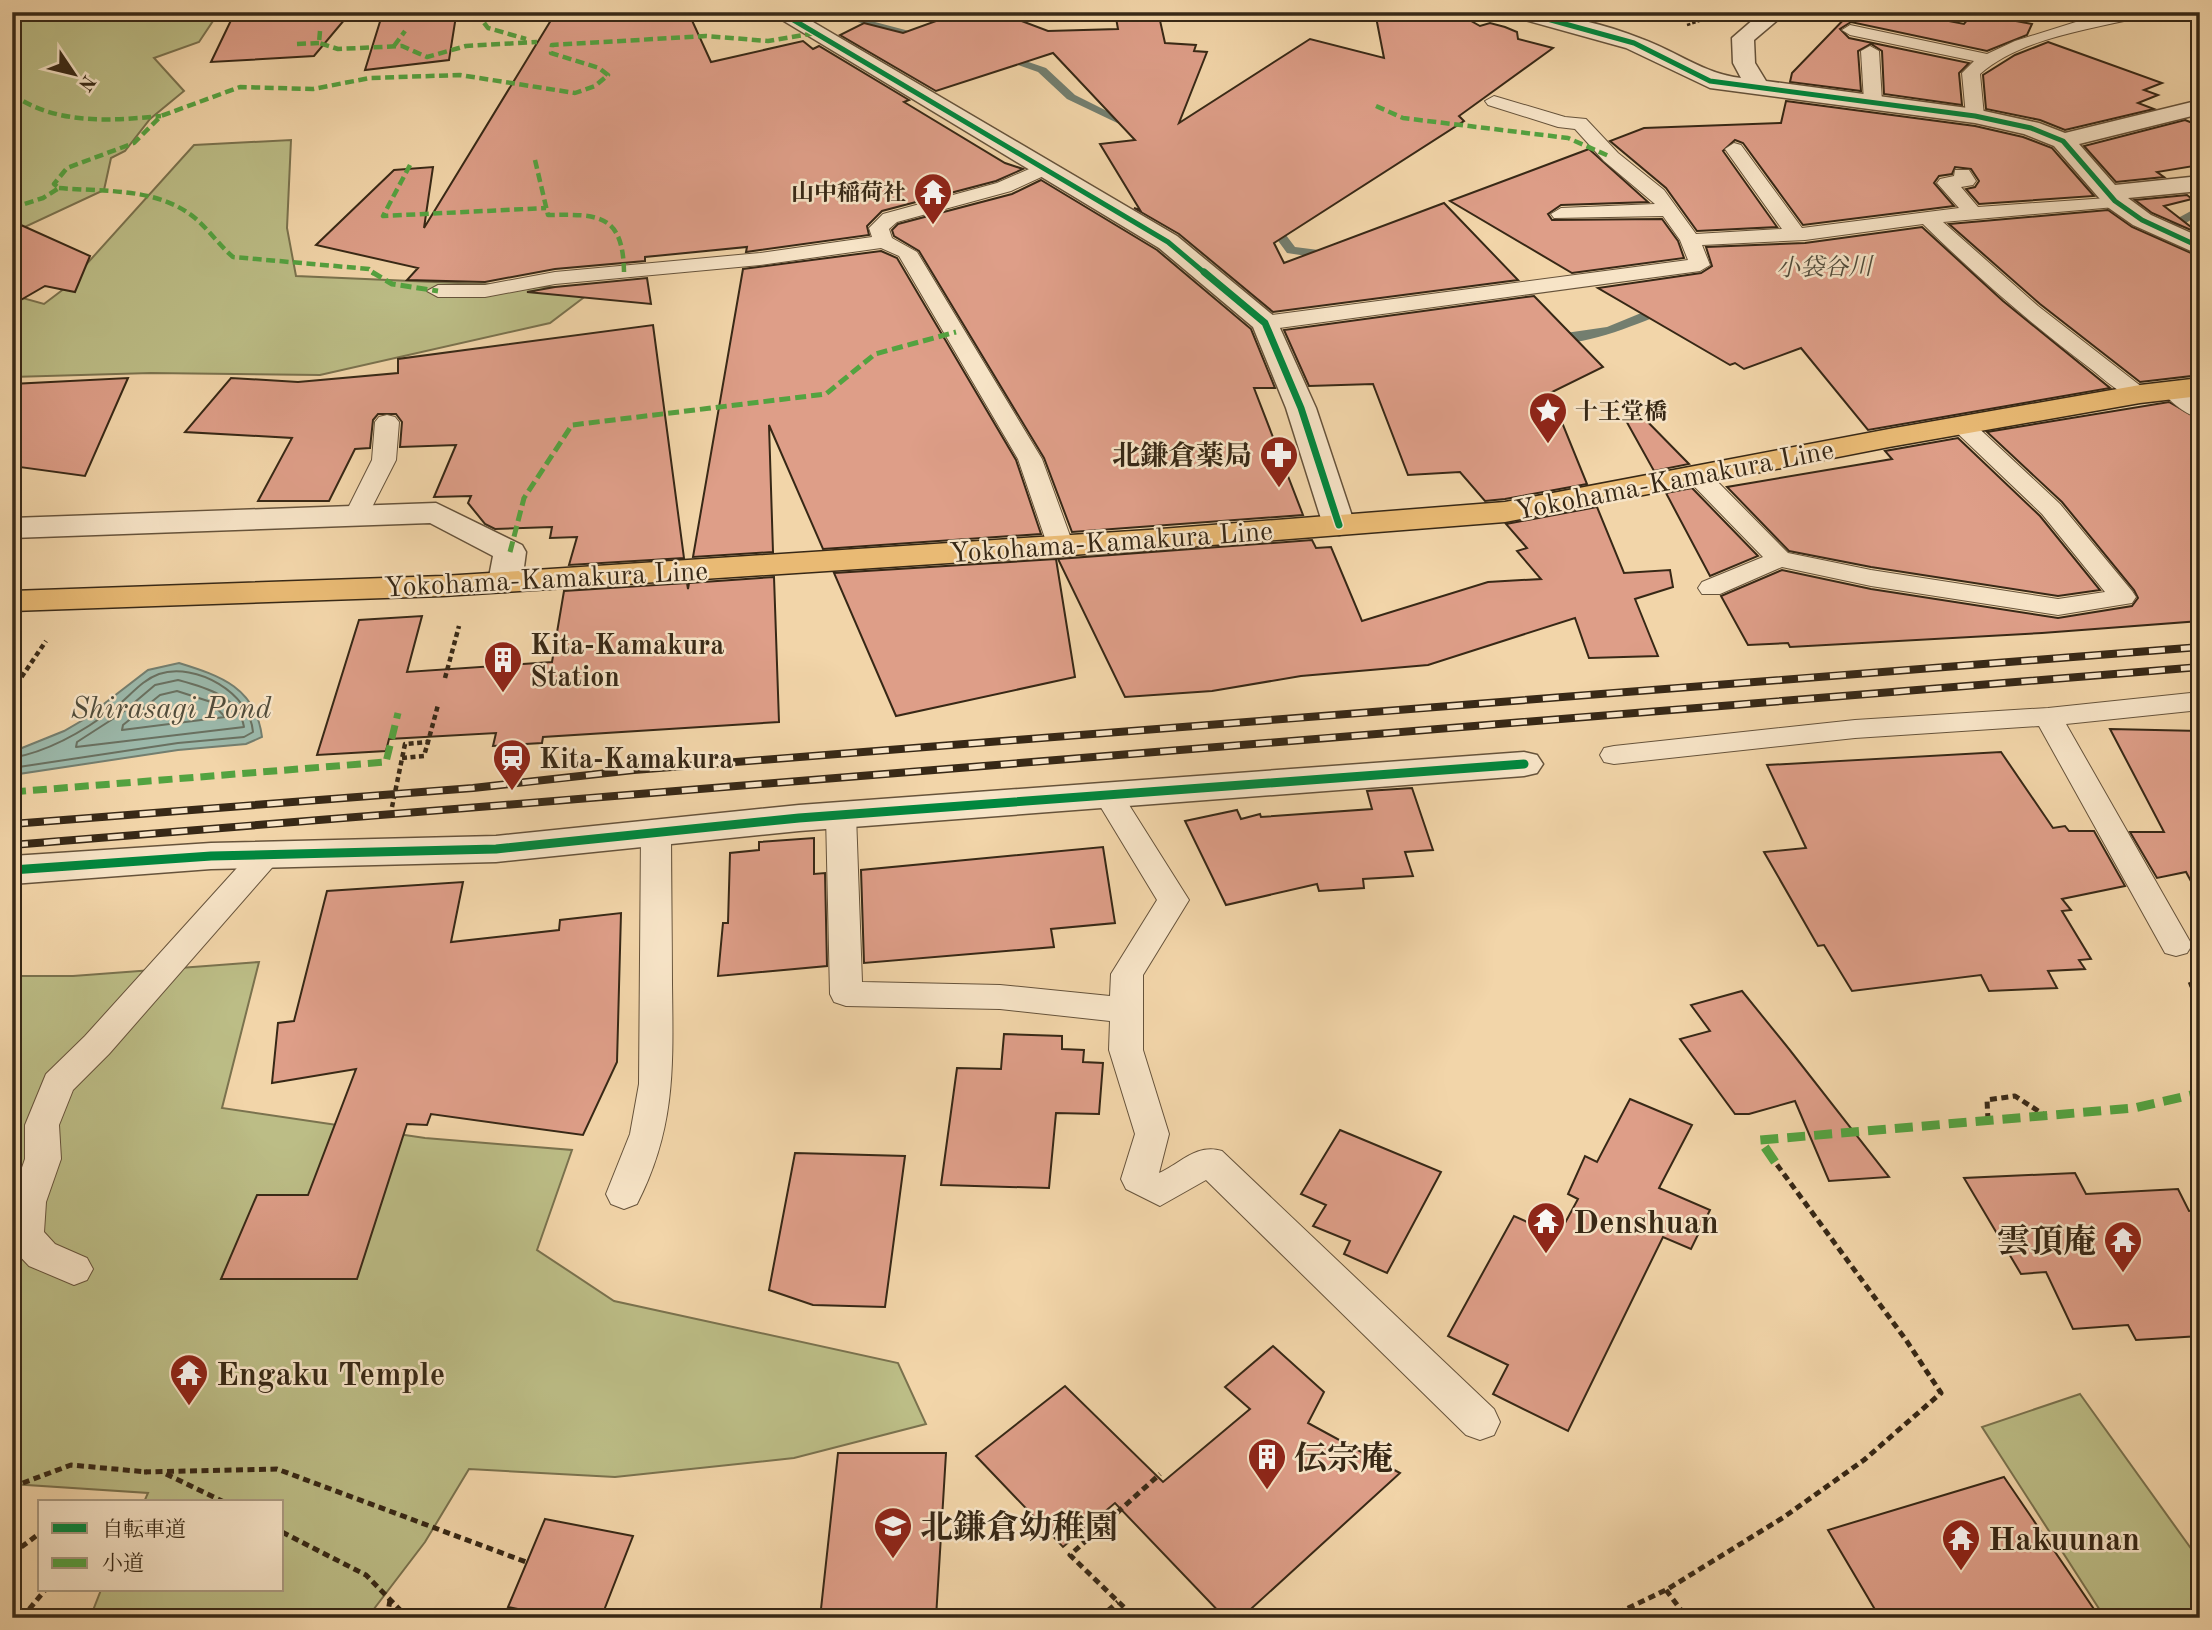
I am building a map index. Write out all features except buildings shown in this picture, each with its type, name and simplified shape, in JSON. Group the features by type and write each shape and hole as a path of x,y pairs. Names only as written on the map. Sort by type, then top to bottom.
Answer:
{"main road":[{"name":"Yokohama-Kamakura Line","path":"12,601 505,582 1505,512 1962,425 2186,388"}],"street":[{"path":"1522,12 1634,43 1710,81 1975,116 2031,128 2063,141 2112,197 2142,220 2200,247"},
{"path":"1758,88 1744,63 1743,38 1776,12"},
{"path":"786,16 1168,242 1265,323 1301,408 1339,525"},
{"path":"2063,141 2200,107"},
{"path":"2112,197 2200,183"},
{"path":"12,528 436,513 510,552 505,582"},
{"path":"12,870 266,855 496,849 841,815 1524,764"}],"lane":[{"path":"786,16 829,12"},
{"path":"2024,12 2108,19"},
{"path":"1975,116 1971,73 1988,59 2065,28 2131,14"},
{"path":"1850,30 1988,59"},
{"path":"1870,51 1873,102"},
{"path":"1265,323 1700,265 1690,240 1657,194 1611,157 1580,123 1564,122 1494,101"},
{"path":"1734,149 1796,234"},
{"path":"883,242 879,228 890,218 981,195 1043,169"},
{"path":"1962,174 1966,181 1947,183 1974,214"},
{"path":"1690,240 1796,234 2112,197"},
{"path":"1561,214 1666,210"},
{"path":"1929,219 2007,290 2140,394"},
{"path":"438,291 485,291 555,278 760,259 883,242 907,252 1030,459 1060,544"},
{"path":"2186,388 2200,411"},
{"path":"356,516 384,460 387,422"},
{"path":"1698,476 1779,559 1871,578 2058,607 2123,597 2052,509 1962,425"},
{"path":"1711,588 1779,559"},
{"path":"1614,755 1855,729 2048,717 2200,701"},
{"path":"2048,717 2176,945"},
{"path":"1109,796 1172,900 1127,974 1126,1050 1152,1134 1139,1180 1160,1191 1209,1161 1480,1422"},
{"path":"841,815 846,994 1000,997 1126,1010"},
{"path":"624,1194 647,1134 656,1084 656,833"},
{"path":"74,1269 42,1255 26,1237 28,1202 43,1159 42,1125 58,1083 97,1045 266,855"}],"path":[{"path":"1676,27 1703,21 1718,14"},
{"path":"445,678 461,617"},
{"path":"12,691 50,636"},
{"path":"402,758 424,756 438,705"},
{"path":"382,852 405,744 428,742"},
{"path":"1989,1120 1987,1100 2015,1096 2046,1116"},
{"path":"1607,1618 1633,1608 1666,1590 1784,1517 1854,1468 1941,1393 1906,1340 1775,1162"},
{"path":"12,1488 71,1465 169,1474 220,1500"},
{"path":"144,1472 277,1469 526,1562"},
{"path":"1143,1618 1133,1616 1070,1555 1160,1474"},
{"path":"284,1533 366,1575 408,1618"},
{"path":"12,1554 38,1534"},
{"path":"1666,1590 1687,1618"},
{"path":"22,1618 43,1592"},
{"path":"387,1618 390,1599"},
{"path":"1099,1618 1118,1602"}],"green space":[{"path":"12,12 219,12 199,42 154,58 184,91 150,119 125,151 111,158 104,190 12,233"},
{"path":"291,140 287,228 296,276 595,289 550,323 320,375 151,373 12,377 12,295 44,304 65,288 194,145"},
{"path":"259,962 222,1108 425,1138 572,1150 537,1250 614,1301 898,1363 926,1424 794,1458 615,1477 469,1469 425,1542 367,1618 90,1618 100,1592 284,1592 284,1500 145,1500 148,1493 12,1484 12,976 73,976"},
{"path":"2080,1394 2200,1561 2200,1618 2105,1618 1982,1427"}],"water":[{"name":"Shirasagi Pond","path":"179,663 222,679 244,695 258,720 262,737 246,744 178,750 12,775 12,752 64,731 83,720 148,670"}],"waterway":[{"path":"824,12 927,37"},
{"path":"1002,56 1042,70 1071,97 1136,128"},
{"name":"小袋谷川","path":"2133,246 2151,240 2200,209"},
{"path":"1269,220 1291,250 1334,256"},
{"name":"小袋谷川","path":"1552,339 1612,330 1668,306"}],"railway":[{"path":"12,824 473,788 634,770 2200,647"},
{"path":"12,845 2200,667"}],"marked path":[{"path":"476,12 488,28 526,39"},
{"path":"320,31 319,43 338,49 402,46 427,57 466,46 537,42"},
{"path":"394,46 405,31"},
{"path":"12,208 43,198 59,188 54,184 67,168 134,143 161,116 240,87 313,89 370,78 460,75 575,93 595,86 608,75 599,68 551,53 552,45 706,36 768,41 815,33"},
{"path":"297,44 319,43"},
{"path":"12,94 30,107 102,122 161,116"},
{"path":"1376,106 1403,118 1568,138 1611,157"},
{"path":"535,160 548,215 581,215 606,220 620,237 624,252 624,272"},
{"path":"410,165 383,216 546,208"},
{"path":"59,188 130,192 165,200 195,218 233,257 369,269 392,284 438,291"},
{"path":"510,552 524,498 572,425 826,394 875,354 956,332"},
{"path":"12,792 386,762 398,713"},
{"path":"1775,1162 1760,1140 2134,1108 2200,1093"}],"cycle path":[{"path":"780,12 1168,242 1265,323 1301,408 1339,525"},
{"path":"1522,12 1634,43 1710,81 1975,116 2031,128 2063,141 2115,201 2142,220 2200,247"},
{"path":"12,870 211,856 496,849 799,818 1524,764"}],"place":[{"name":"山中稲荷社","path":"933,226"},
{"name":"十王堂橋","path":"1548,445"},
{"name":"北鎌倉薬局","path":"1279,489"},
{"name":"Kita-Kamakura Station","path":"503,694"},
{"name":"Kita-Kamakura","path":"512,792"},
{"name":"Denshuan","path":"1546,1255"},
{"name":"雲頂庵","path":"2123,1274"},
{"name":"Engaku Temple","path":"189,1407"},
{"name":"伝宗庵","path":"1267,1491"},
{"name":"北鎌倉幼稚園","path":"893,1560"},
{"name":"Hakuunan","path":"1961,1572"}]}
